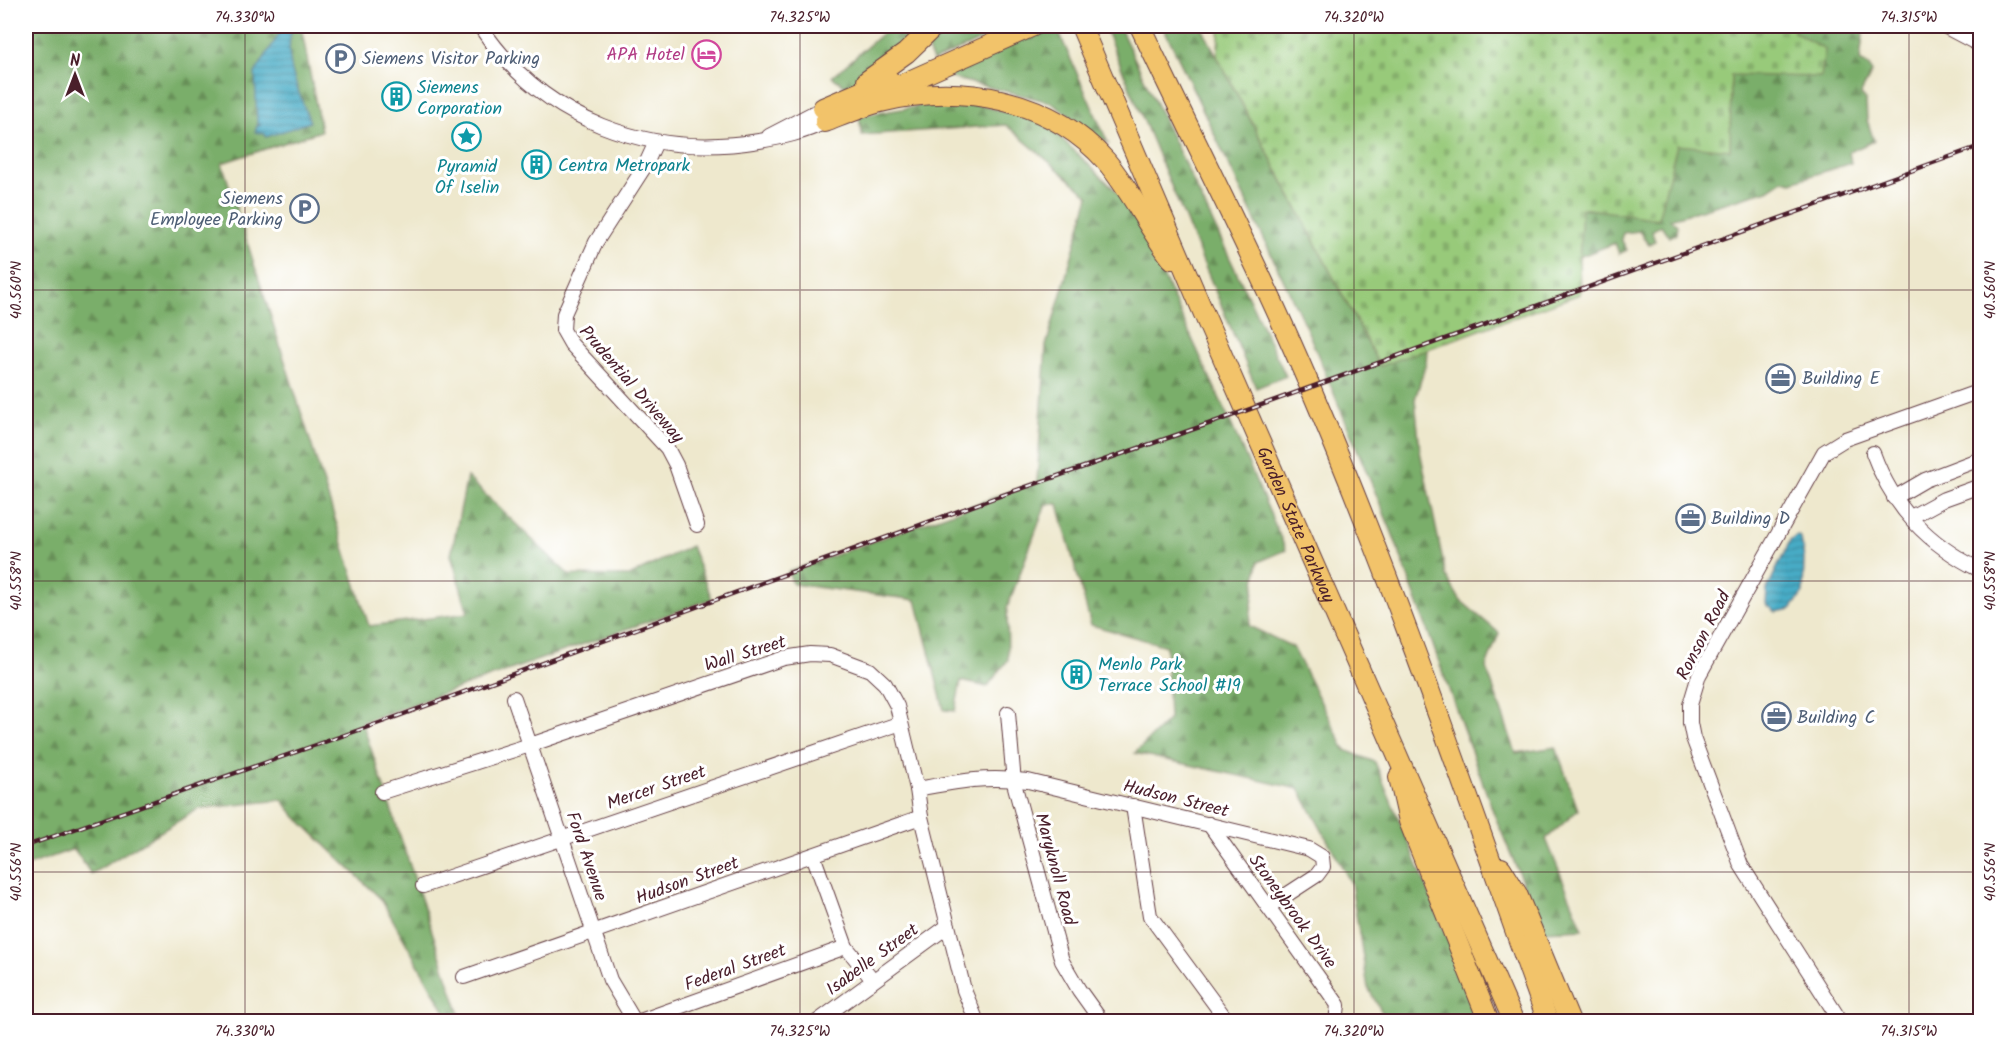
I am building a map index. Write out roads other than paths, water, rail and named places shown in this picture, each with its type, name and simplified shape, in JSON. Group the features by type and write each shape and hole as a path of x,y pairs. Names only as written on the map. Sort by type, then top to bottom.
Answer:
{"highway":[{"path":"824,115 889,66 934,26"},
{"path":"824,115 855,105 1026,26"},
{"name":"Garden State Parkway","path":"1081,26 1192,286 1514,1022"},
{"path":"1140,26 1259,274 1319,408 1377,552 1548,1022"},
{"path":"824,115 880,102 957,94 1007,100 1031,109 1072,131 1098,152 1128,189 1156,238 1192,286"},
{"path":"1390,738 1409,822 1489,1022"},
{"path":"1481,836 1517,894 1570,1022"}],"street":[{"path":"480,26 513,66 553,99 604,128 656,142 714,146 759,141 798,134 824,115"},
{"path":"1944,26 1980,45"},
{"name":"Prudential Driveway","path":"656,142 645,166 596,242 564,314 563,330 571,345 667,448 697,525"},
{"name":"Ronson Road","path":"1841,1022 1741,865 1693,738 1690,705 1699,675 1824,452 1845,439 1980,391"},
{"path":"1873,453 1882,477 1894,498 1911,517 1938,543 1980,570"},
{"path":"1894,498 1925,480 1980,459"},
{"path":"1911,517 1944,499 1980,486"},
{"name":"Wall Street","path":"382,792 530,745 784,658 810,654 830,655 870,670 885,684 897,706 917,789 921,817 964,990 977,1022"},
{"name":"Ford Avenue","path":"514,698 610,980 636,1022"},
{"name":"Maryknoll Road","path":"1008,713 1014,779 1062,962 1102,1022"},
{"name":"Mercer Street","path":"423,886 901,723"},
{"name":"Hudson Street","path":"917,789 969,779 1028,781 1309,849 1322,857 1323,867 1317,875 1268,907"},
{"path":"1133,806 1150,916 1228,1022"},
{"name":"Hudson Street","path":"464,977 921,817"},
{"name":"Stoneybrook Drive","path":"1209,824 1338,1005 1336,1022"},
{"path":"813,855 846,947 873,980"},
{"name":"Isabelle Street","path":"817,1022 948,926"},
{"name":"Federal Street","path":"636,1022 846,947"}],"water":[{"path":"284,26 293,27 289,51 290,63 310,122 266,137 265,134 255,132 257,126 261,125 257,124 255,73"},
{"path":"1797,535 1801,538 1804,559 1803,593 1791,609 1776,612 1766,604 1767,589 1790,541"}],"railway":[{"path":"26,846 382,722 994,498 1217,421 1980,146"}],"place":[{"name":"APA Hotel","path":"706,54"},
{"name":"Siemens Visitor Parking","path":"341,58"},
{"name":"Siemens Corporation","path":"396,97"},
{"name":"Pyramid Of Iselin","path":"467,137"},
{"name":"Centra Metropark","path":"537,165"},
{"name":"Siemens Employee Parking","path":"304,208"},
{"name":"Building E","path":"1781,378"},
{"name":"Building D","path":"1690,518"},
{"name":"Menlo Park Terrace School #19","path":"1077,674"},
{"name":"Building C","path":"1776,717"}]}
